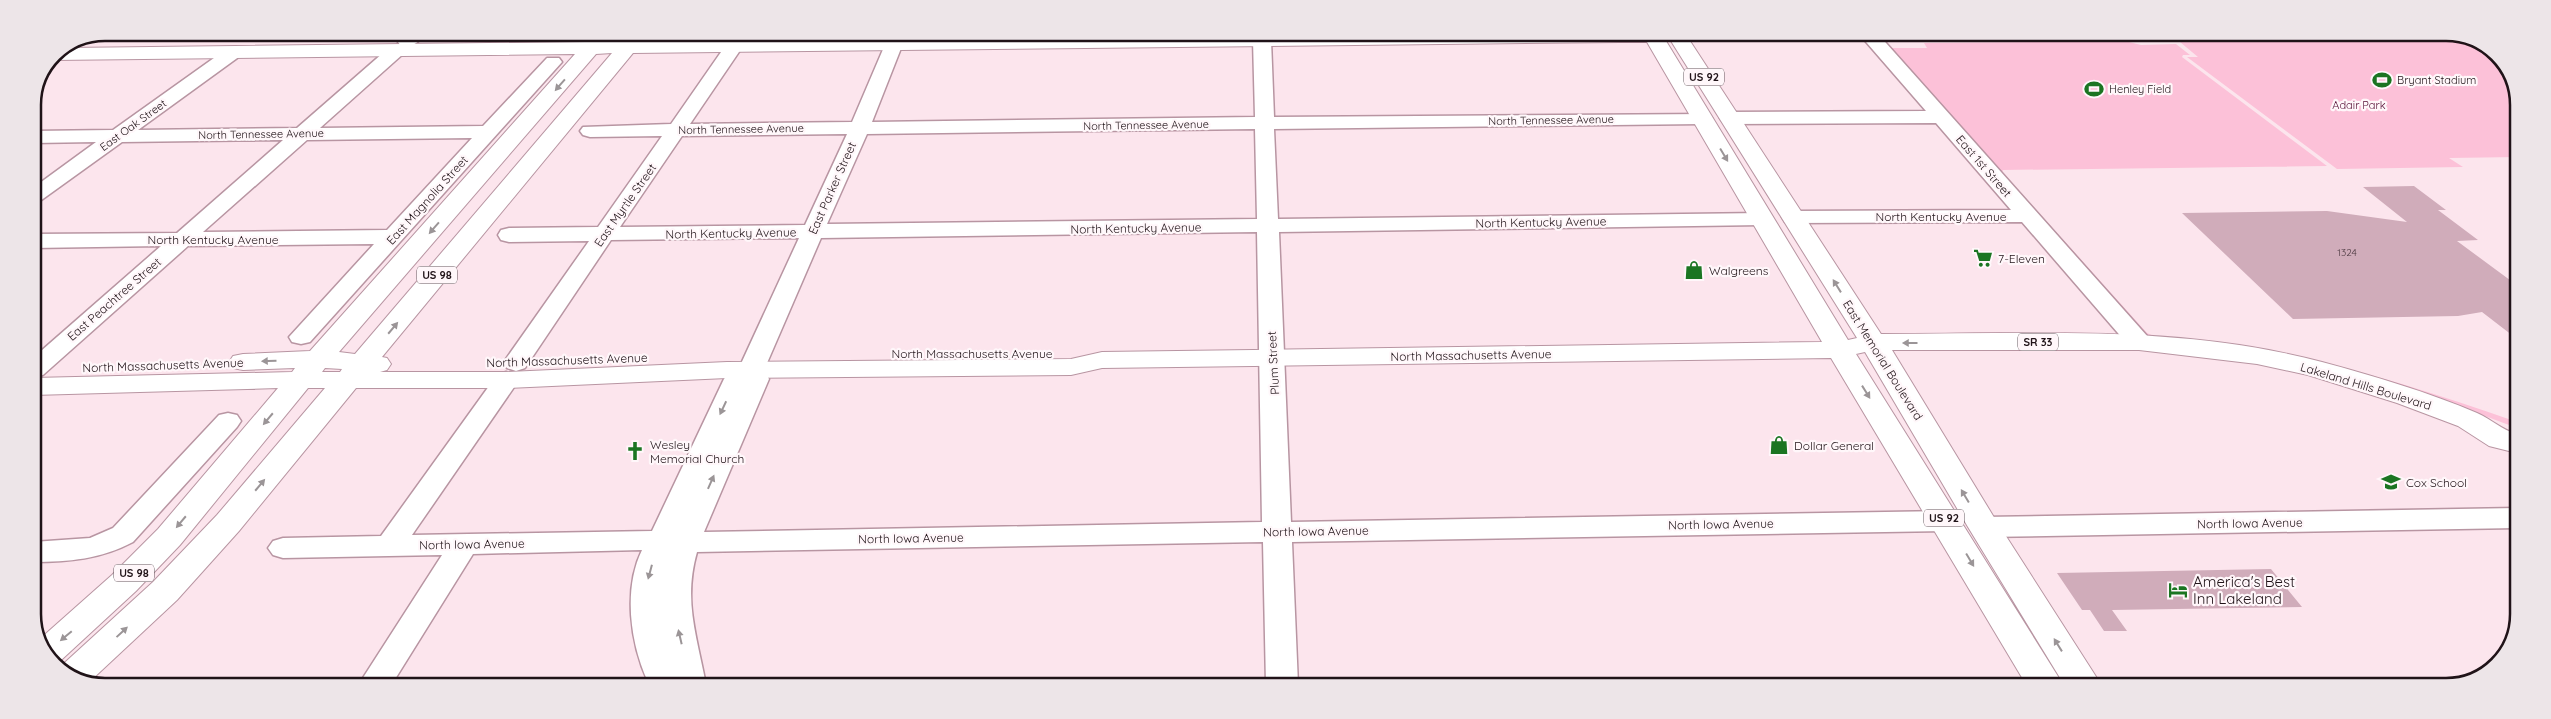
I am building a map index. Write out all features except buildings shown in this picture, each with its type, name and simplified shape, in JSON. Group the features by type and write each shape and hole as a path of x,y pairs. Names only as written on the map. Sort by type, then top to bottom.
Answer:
{"main road":[{"path":"81,46 471,41"},
{"name":"US 98","path":"52,649 124,583 169,537 308,370 597,41"},
{"name":"US 98","path":"78,671 126,628 196,559 632,41"},
{"path":"672,41 734,46 850,41"},
{"name":"US 92","path":"1657,41 1840,350 2041,678"},
{"name":"East Memorial Boulevard","path":"1681,41 1878,352 1984,527 2079,678"},
{"path":"68,54 234,52 407,42"},
{"path":"234,52 322,43"},
{"name":"Lakeland Hills Boulevard","path":"1878,352 2139,342 2257,356 2314,368 2407,397 2468,420 2499,439 2510,442"},
{"name":"North Massachusetts Avenue","path":"41,375 308,370 354,373 511,371 754,362 1071,367 1102,360 1840,350"},
{"name":"Lakeland Hills Boulevard","path":"1840,350 2156,357 2203,350"},
{"name":"Lakeland Hills Boulevard","path":"2468,420 2510,427"}],"street":[{"name":"East Parker Street","path":"664,678 649,632 646,585 673,542 756,379 754,362 860,128 896,41"},
{"name":"Plum Street","path":"1262,41 1282,678"},
{"name":"East 1st Street","path":"1874,41 2139,342"},
{"name":"East Peachtree Street","path":"41,368 182,240 407,42"},
{"name":"East Myrtle Street","path":"389,546 734,46"},
{"name":"East Oak Street","path":"41,191 234,52"},
{"name":"East Magnolia Street","path":"302,337 553,62"},
{"path":"1730,118 1942,117"},
{"name":"North Tennessee Avenue","path":"590,131 1702,118"},
{"name":"North Tennessee Avenue","path":"41,137 489,132"},
{"name":"North Kentucky Avenue","path":"1793,217 2028,216"},
{"name":"North Kentucky Avenue","path":"509,235 1762,219"},
{"name":"North Kentucky Avenue","path":"41,241 393,237"},
{"path":"41,552 77,551 104,546 123,535 228,420"},
{"name":"North Iowa Avenue","path":"1984,527 2510,518"},
{"name":"North Iowa Avenue","path":"283,548 636,540 673,542 1946,521"},
{"name":"East Parker Street","path":"673,542 674,601 689,678"},
{"path":"379,678 464,544"}],"green space":[{"name":"Henley Field","path":"2125,41 2141,45 2176,44 2190,55 2183,55 2182,57 2327,166 2003,170 2002,172 2147,333 2158,338 2251,348 2340,367 2428,392 2510,420 2510,425 2410,388 2151,339 1888,48 1927,48 1924,43"},
{"name":"Adair Park","path":"2446,41 2463,43 2481,52 2494,63 2508,88 2510,101 2510,157 2449,158 2463,167 2337,169 2187,57 2198,57 2180,42"}],"place":[{"name":"Bryant Stadium","path":"2382,80"},
{"name":"Henley Field","path":"2094,89"},
{"name":"7-Eleven","path":"1983,258"},
{"name":"Walgreens","path":"1694,270"},
{"name":"Dollar General","path":"1779,445"},
{"name":"Wesley Memorial Church","path":"635,451"},
{"name":"Cox School","path":"2391,482"},
{"name":"America's Best Inn Lakeland","path":"2178,590"}]}
